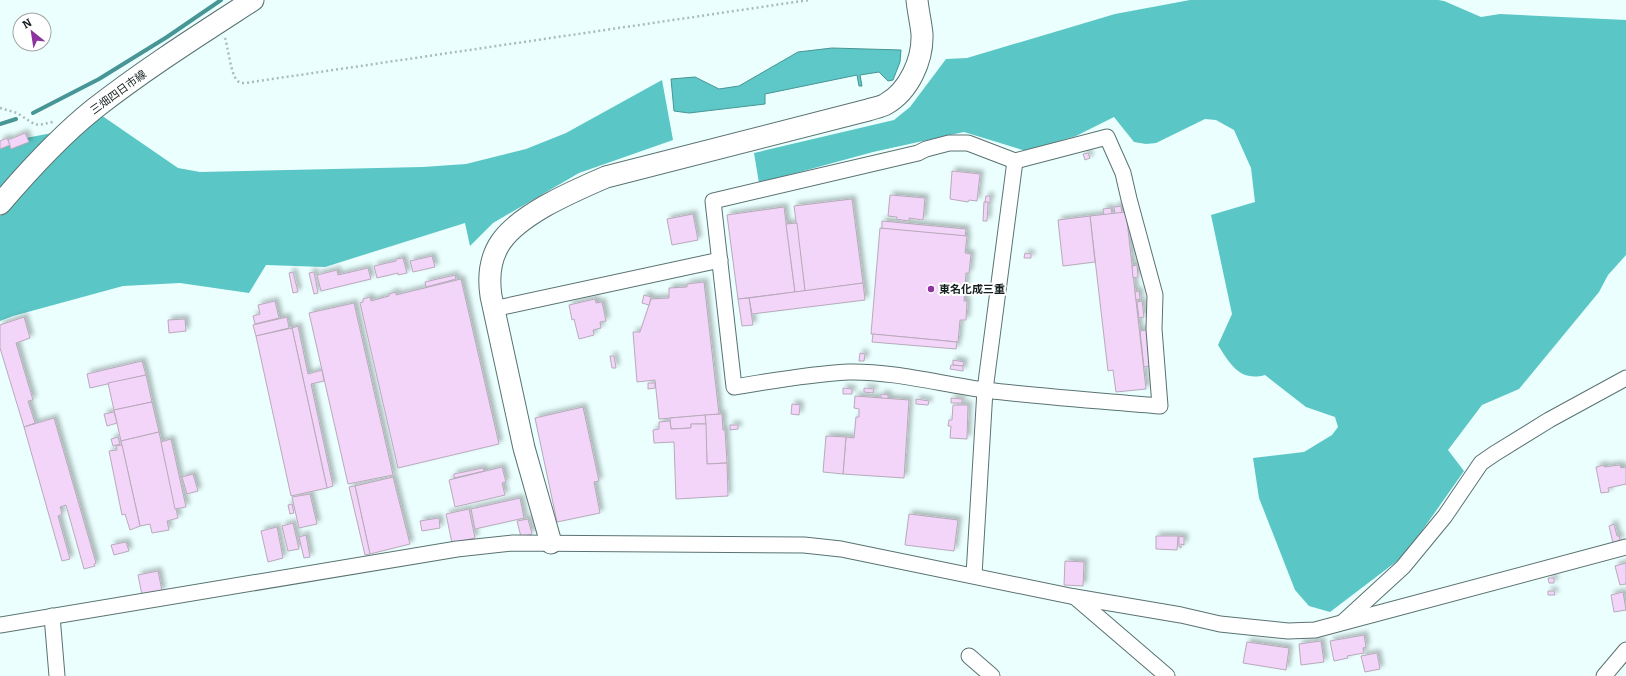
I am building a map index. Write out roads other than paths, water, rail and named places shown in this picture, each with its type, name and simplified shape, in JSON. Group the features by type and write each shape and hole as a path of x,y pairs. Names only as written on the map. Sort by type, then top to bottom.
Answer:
{"street":[{"name":"三畑四日市線","path":"0,204 53,146 94,109 186,44 253,0"},
{"path":"551,543 524,448 494,309 489,276 491,265 499,246 512,228 524,218 567,194 606,177 861,112 886,104 897,95 908,82 919,59 922,33 917,0"},
{"path":"1107,137 1124,173 1129,199 1155,296 1154,329 1160,406 985,390 904,376 877,373 848,372 734,386 713,200 918,153 926,149 949,143 976,145 1015,161 1107,137"},
{"path":"974,575 985,390 1015,161"},
{"path":"494,309 720,260"},
{"path":"1341,624 1403,567 1445,516 1481,463 1549,420 1626,378"},
{"path":"0,625 457,549 513,543 551,543 804,545 841,549 974,575 1075,597 1181,615 1220,624 1288,631 1315,630 1626,546"},
{"path":"1075,597 1167,676"},
{"path":"52,616 57,676"},
{"path":"1604,676 1626,650"},
{"path":"969,656 992,676"}],"waterway":[{"path":"33,113 99,79 167,37 221,0"},
{"path":"0,124 16,119"}],"place":[{"name":"東名化成三重","path":"931,289"}]}
